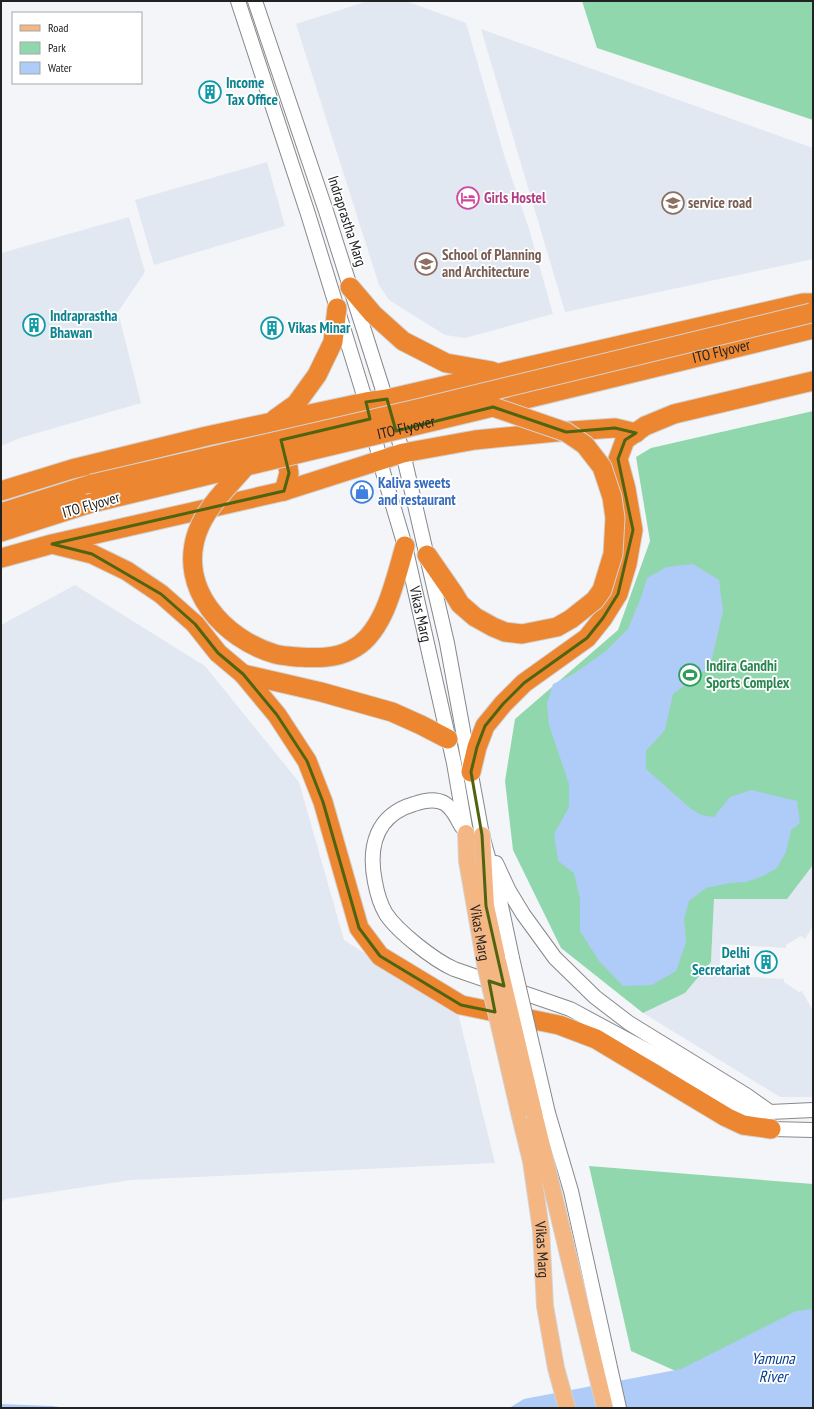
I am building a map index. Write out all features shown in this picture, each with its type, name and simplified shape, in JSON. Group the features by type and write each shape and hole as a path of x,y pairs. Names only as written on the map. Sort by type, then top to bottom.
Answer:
{"highway":[{"path":"350,287 373,314 402,341 446,363 499,373"},
{"path":"1,491 72,469 207,436 366,402 387,399 803,303 812,317"},
{"path":"269,423 296,404 317,375 333,342 337,308"},
{"name":"ITO Flyover","path":"1,532 88,504 493,407 812,317"},
{"name":"ITO Flyover","path":"1,513 92,484 812,317"},
{"path":"471,772 477,747 486,726 503,704 524,684 587,638 603,618 618,594 627,564 633,530 626,489 618,459 625,440 645,426 674,414 813,382"},
{"path":"427,555 460,604 475,617 493,628 505,632 522,634 557,627 571,619 595,600 602,590 613,554 615,518 612,497 602,467 585,445 566,432 493,407"},
{"path":"269,423 279,435 285,449 289,473 284,491"},
{"path":"1,558 52,544 284,491 380,459 403,453 475,440 556,432 615,428 636,433"},
{"path":"245,467 213,504 205,517 197,533 193,549 192,565 199,589 210,610 222,624 242,639 256,647 277,654 317,658 337,655 352,650 365,640 375,628 382,615 405,546"},
{"path":"52,544 92,554 127,571 162,594 195,624 218,652 243,674 277,715 307,761 323,802 359,928 380,956 461,1005 570,1028 678,1070 726,1117 743,1125 771,1120"},
{"path":"243,674 321,692 392,712 448,739"}],"main road":[{"path":"238,1 288,149 366,402"},
{"name":"Indraprastha Marg","path":"255,1 326,211 403,453"},
{"name":"Vikas Marg","path":"366,402 380,459 405,546 454,763 466,833 468,861 498,961 548,1113 571,1191 604,1374 605,1408"},
{"name":"Vikas Marg","path":"403,453 447,643 482,835 486,906 498,961 555,1196 604,1374 619,1408"},
{"path":"466,833 449,807 433,800 409,805 396,812 386,821 379,831 374,845 372,868 377,895 381,905 396,926 436,960 445,965 570,1009 771,1120 812,1131 812,1110 771,1120"},
{"path":"482,835 509,891 523,914 555,958 595,997 629,1023 678,1070"},
{"name":"Vikas Marg","path":"498,961 507,1064 531,1161 532,1178 541,1230 545,1306 556,1368 567,1408"}],"highlighted area":[{"path":"387,399 396,431 493,407 566,432 615,428 636,433 625,440 618,459 633,530 618,594 603,618 587,638 524,683 503,704 485,726 477,747 471,772 482,835 486,906 504,986 489,981 495,1012 461,1005 380,956 359,928 323,802 307,761 277,715 243,674 218,653 195,624 161,594 92,554 52,544 284,491 289,473 281,440 370,419 366,402"}],"shaded area":[{"path":"368,1 406,1 466,23 505,158 529,229 553,314 465,338 445,335 389,300 379,285 296,24"},
{"name":"service road","path":"481,29 813,148 813,259 565,312"},
{"path":"267,162 285,226 154,265 135,200"},
{"path":"129,217 145,272 118,312 141,403 20,438 1,446 1,253"},
{"path":"75,585 205,666 299,782 344,940 458,1013 495,1163 131,1180 6,1199 1,1202 1,625"},
{"path":"813,865 813,926 805,939 801,936 786,945 786,948 721,944 719,975 784,979 784,982 799,992 802,991 813,1011 813,1097 780,1097 643,1013 685,993 711,962 714,899 786,899"}],"green space":[{"path":"582,1 813,1 813,120 597,48"},
{"name":"Indira Gandhi Sports Complex","path":"813,411 813,865 787,899 714,899 711,962 685,993 643,1013 561,948 513,850 505,781 515,719 618,630 650,541 636,457 651,448"},
{"path":"589,1166 813,1184 813,1408 758,1408 631,1351"}],"water":[{"path":"693,564 719,580 723,611 710,667 673,694 665,730 646,751 646,769 690,808 701,815 714,817 730,797 751,790 797,801 800,823 791,830 786,852 777,868 763,876 746,882 730,883 706,888 689,901 684,919 686,942 676,971 652,985 623,986 599,961 580,931 580,899 574,873 558,861 554,834 569,807 569,784 549,725 547,704 553,684 572,675 606,651 628,629 642,595 647,578 667,567"},
{"name":"Yamuna River","path":"813,1309 813,1408 509,1408 524,1399 681,1369 796,1311"},
{"path":"1,1404 52,1406 67,1408 1,1408"}],"place":[{"name":"Income Tax Office","path":"210,92"},
{"name":"Girls Hostel","path":"468,198"},
{"name":"service road","path":"673,203"},
{"name":"School of Planning and Architecture","path":"426,264"},
{"name":"Indraprastha Bhawan","path":"34,325"},
{"name":"Vikas Minar","path":"272,328"},
{"name":"Kaliva sweets and restaurant","path":"362,492"},
{"name":"Indira Gandhi Sports Complex","path":"690,675"},
{"name":"Delhi Secretariat","path":"766,962"}]}
